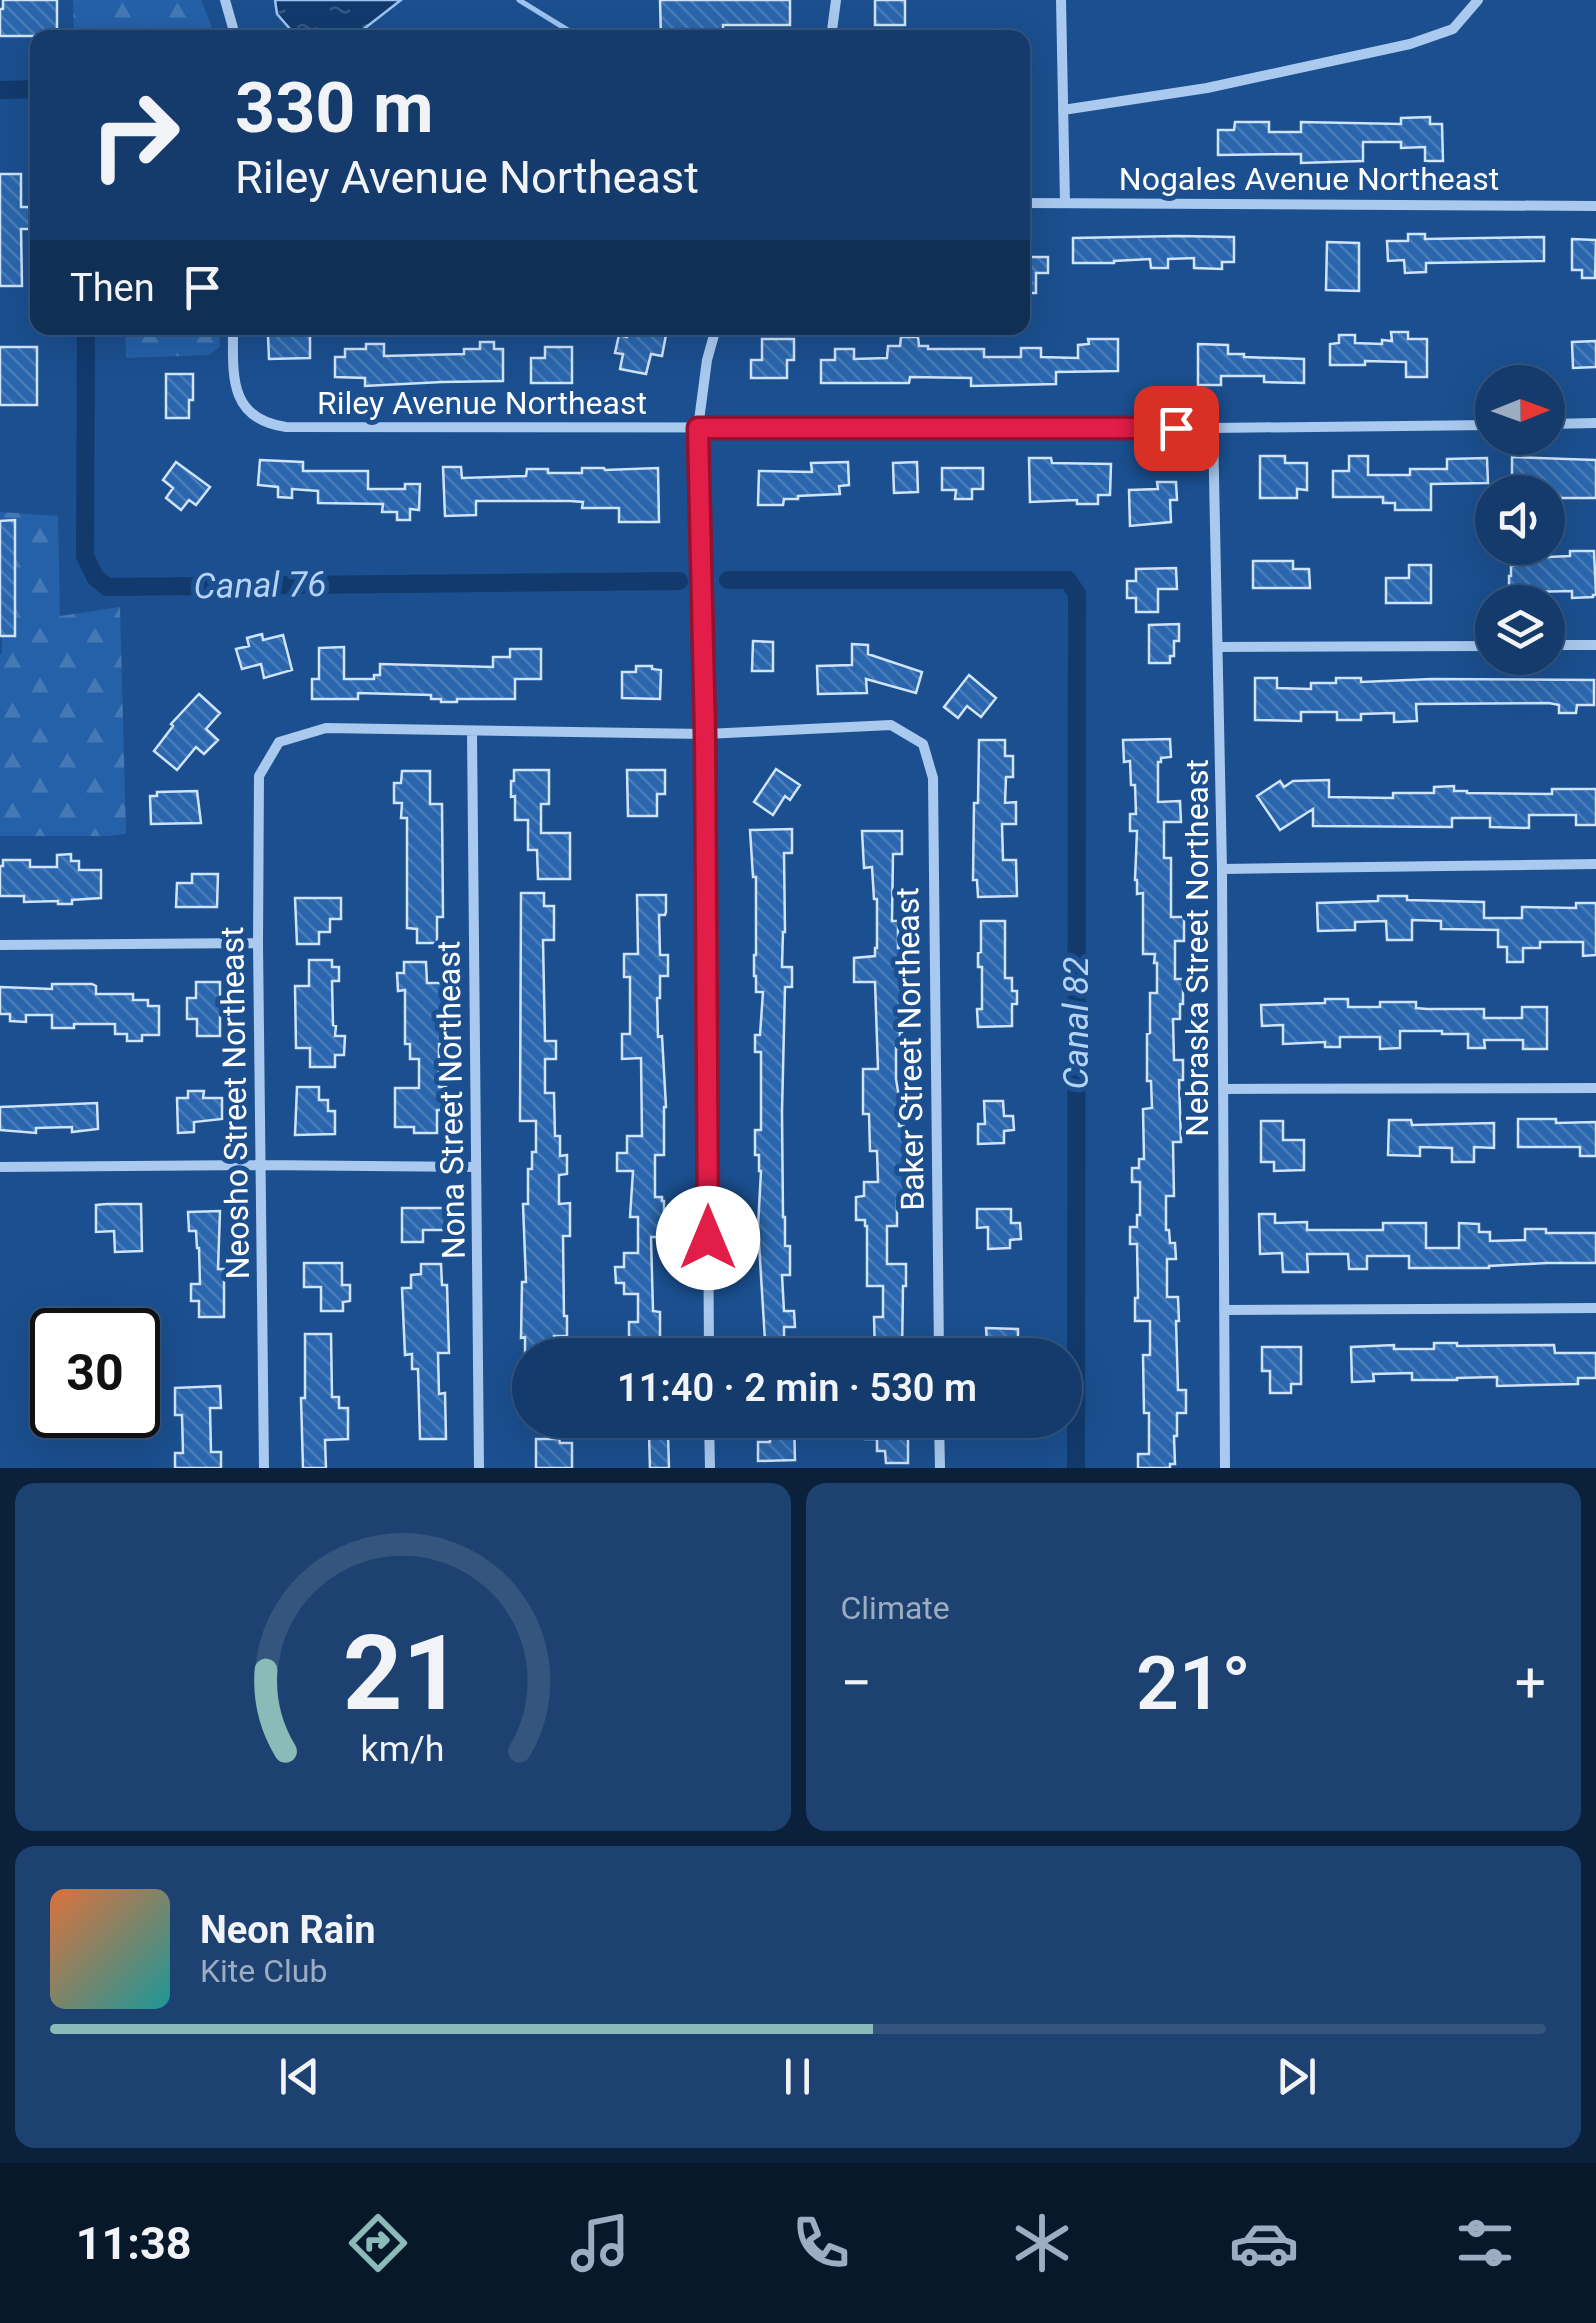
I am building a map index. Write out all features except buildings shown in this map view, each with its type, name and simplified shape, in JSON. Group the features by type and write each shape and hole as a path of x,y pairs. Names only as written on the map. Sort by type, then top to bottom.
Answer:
{"street":[{"path":"225,0 233,30"},
{"path":"832,30 836,0"},
{"path":"1061,0 1065,202"},
{"path":"1063,110 1206,88 1410,44 1453,29 1478,0"},
{"name":"Nogales Avenue Northeast","path":"1030,204 1596,206"},
{"name":"Riley Avenue Northeast","path":"233,335 237,390 253,418 286,427 1475,425"},
{"path":"709,1338 705,734 698,428 706,360 714,335"},
{"path":"1565,424 1596,424"},
{"name":"Nebraska Street Northeast","path":"1213,428 1222,869 1225,1468"},
{"path":"1565,645 1596,645"},
{"path":"1218,647 1475,646"},
{"name":"Baker Street Northeast","path":"705,734 891,725 923,744 933,778 938,1338"},
{"name":"Neosho Street Northeast","path":"264,1468 259,776 279,742 326,728 472,732"},
{"path":"472,732 705,734"},
{"name":"Nona Street Northeast","path":"472,732 479,1468"},
{"path":"1222,869 1596,864"},
{"path":"0,945 258,943"},
{"path":"1223,1089 1596,1088"},
{"path":"0,1167 476,1168"},
{"path":"1224,1310 1596,1308"},
{"path":"709,1438 710,1468"},
{"path":"939,1438 940,1468"}],"green space":[{"path":"73,0 201,0 213,30 74,30"},
{"path":"125,335 219,335 220,347 209,355 126,358"},
{"path":"0,512 58,516 60,616 120,607 126,834 0,836"}],"water":[{"path":"275,0 401,0 362,30 291,30 277,14"}],"waterway":[{"path":"519,0 568,30"},
{"name":"Canal 76","path":"0,90 30,89"},
{"name":"Canal 76","path":"86,335 85,556 95,577 107,587 679,581"},
{"name":"Canal 82","path":"728,580 1068,580 1077,594 1076,1468"}],"route":[{"path":"708,1238 705,734 698,428 1176,428"}]}
